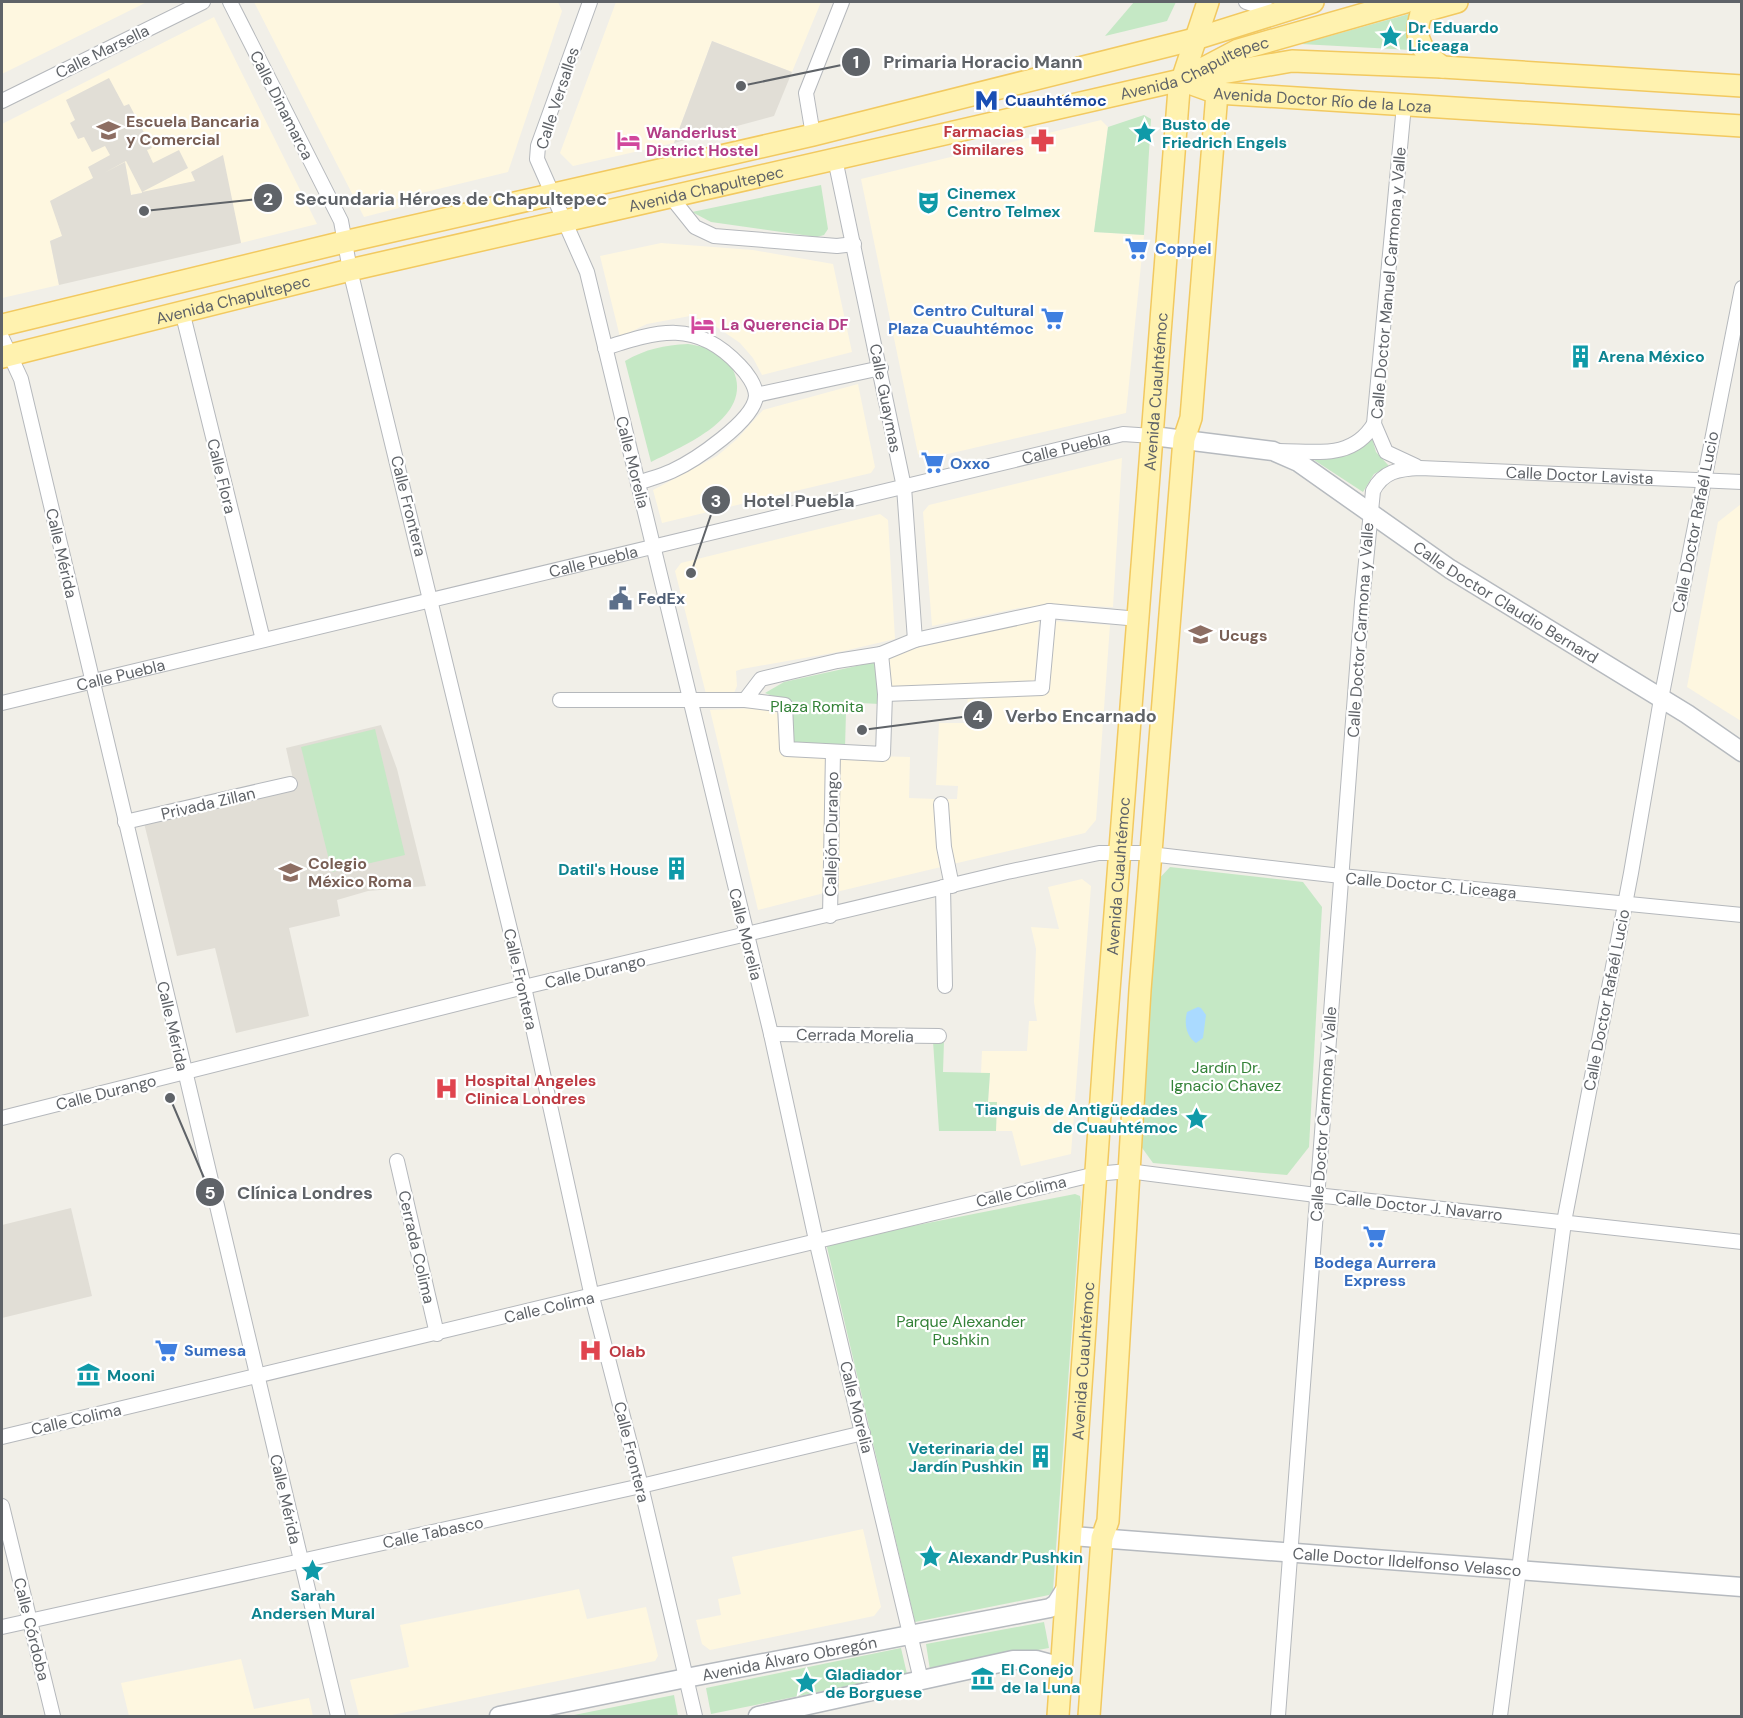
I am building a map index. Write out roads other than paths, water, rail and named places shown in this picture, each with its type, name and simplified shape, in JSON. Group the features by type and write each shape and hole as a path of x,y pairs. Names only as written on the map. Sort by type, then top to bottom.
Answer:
{"main road":[{"name":"Avenida Cuauhtémoc","path":"1058,1716 1096,1174 1181,80 1208,2"},
{"name":"Avenida Chapultepec","path":"2,325 344,242 813,135 1196,39 1275,12 1313,2"},
{"name":"Avenida Chapultepec","path":"5,350 1181,80 1238,50 1417,5 1457,2"},
{"path":"1417,5 1418,39 1431,59 1442,67"},
{"name":"Avenida Doctor Río de la Loza","path":"1181,80 1292,61 1442,67 1742,86"},
{"name":"Avenida Doctor Río de la Loza","path":"1181,80 1217,93 1742,126"},
{"name":"Avenida Cuauhtémoc","path":"1089,1716 1101,1538 1108,1521 1128,1171 1151,855 1184,439 1191,418 1217,93"}],"street":[{"name":"Calle Marsella","path":"2,101 202,2"},
{"name":"Calle Dinamarca","path":"230,2 341,221 344,242"},
{"path":"813,135 806,93 842,2"},
{"path":"1246,2 1275,12"},
{"name":"Calle Versalles","path":"552,194 539,165 538,146 588,3"},
{"name":"Calle Doctor Manuel Carmona y Valle","path":"1404,105 1374,424 1386,452 1392,457 1420,468"},
{"name":"Calle Guaymas","path":"835,159 881,368 904,487 915,640"},
{"name":"Calle Morelia","path":"552,194 587,272 771,1034 816,1240 921,1680"},
{"path":"671,197 695,227 714,236 831,246 854,244"},
{"name":"Calle Frontera","path":"344,242 524,987 592,1297 641,1486 695,1716"},
{"name":"Calle Doctor Rafaél Lucio","path":"1500,1716 1564,1222 1661,699 1742,288"},
{"name":"Calle Flora","path":"182,311 263,640"},
{"path":"605,348 639,336 669,331 698,335 723,348 749,378 756,395 752,408 743,419 717,442 673,471 638,483"},
{"name":"Calle Mérida","path":"5,350 21,379 183,1072 338,1716"},
{"path":"756,395 881,368"},
{"path":"1184,439 1273,451 1346,449 1367,436 1374,424"},
{"name":"Calle Puebla","path":"2,703 1123,434 1184,439"},
{"name":"Calle Doctor Claudio Bernard","path":"1273,451 1322,477 1450,569 1661,699 1742,752"},
{"path":"1369,512 1373,491 1380,479 1392,471 1420,468"},
{"name":"Calle Doctor Lavista","path":"1420,468 1742,482"},
{"name":"Calle Doctor Carmona y Valle","path":"1278,1716 1369,512"},
{"path":"885,694 1042,688 1049,611"},
{"path":"745,700 761,679 837,661 881,654 915,640 1049,611 1139,618"},
{"path":"560,700 745,700 785,705 787,749 883,754 885,694 881,654"},
{"name":"Callejón Durango","path":"830,916 832,752"},
{"name":"Privada Zillan","path":"125,822 290,784"},
{"path":"941,804 948,886 945,986"},
{"name":"Calle Doctor C. Liceaga","path":"1121,851 1341,876 1742,915"},
{"name":"Calle Durango","path":"2,1118 524,987 1030,867 1121,851"},
{"name":"Cerrada Morelia","path":"771,1034 939,1036"},
{"name":"Cerrada Colima","path":"397,1161 437,1334"},
{"name":"Calle Doctor J. Navarro","path":"1096,1174 1128,1171 1316,1195 1742,1242"},
{"name":"Calle Colima","path":"2,1437 1096,1174"},
{"name":"Calle Tabasco","path":"2,1627 641,1486 863,1433"},
{"name":"Calle Córdoba","path":"2,1506 53,1716"},
{"name":"Calle Doctor Ildelfonso Velasco","path":"1072,1536 1742,1587"},
{"name":"Avenida Álvaro Obregón","path":"499,1716 1050,1608 1056,1604 1068,1585"},
{"path":"758,1716 1026,1659 1062,1667"}],"water":[{"path":"1198,1007 1206,1015 1203,1038 1196,1043 1188,1033 1186,1020 1187,1012"}],"place":[{"name":"Dr. Eduardo Liceaga","path":"1390,36"},
{"name":"Primaria Horacio Mann","path":"741,86"},
{"name":"Cuauhtémoc","path":"987,100"},
{"name":"Escuela Bancaria y Comercial","path":"108,130"},
{"name":"Busto de Friedrich Engels","path":"1144,133"},
{"name":"Farmacias Similares","path":"1042,140"},
{"name":"Wanderlust District Hostel","path":"628,141"},
{"name":"Cinemex Centro Telmex","path":"929,202"},
{"name":"Secundaria Héroes de Chapultepec","path":"144,211"},
{"name":"Coppel","path":"1137,248"},
{"name":"Centro Cultural Plaza Cuauhtémoc","path":"1052,319"},
{"name":"La Querencia DF","path":"703,324"},
{"name":"Arena México","path":"1580,356"},
{"name":"Oxxo","path":"932,463"},
{"name":"Hotel Puebla","path":"691,573"},
{"name":"FedEx","path":"620,598"},
{"name":"Ucugs","path":"1201,635"},
{"name":"Verbo Encarnado","path":"862,730"},
{"name":"Datil's House","path":"677,869"},
{"name":"Colegio México Roma","path":"290,872"},
{"name":"Hospital Angeles Clinica Londres","path":"447,1089"},
{"name":"Clínica Londres","path":"170,1098"},
{"name":"Tianguis de Antigüedades de Cuauhtémoc","path":"1196,1118"},
{"name":"Bodega Aurrera Express","path":"1375,1237"},
{"name":"Sumesa","path":"166,1350"},
{"name":"Olab","path":"591,1351"},
{"name":"Mooni","path":"89,1375"},
{"name":"Veterinaria del Jardín Pushkin","path":"1041,1457"},
{"name":"Alexandr Pushkin","path":"930,1557"},
{"name":"Sarah Andersen Mural","path":"313,1570"},
{"name":"El Conejo de la Luna","path":"983,1678"},
{"name":"Gladiador de Borguese","path":"807,1683"}],"park label":[{"name":"Plaza Romita","path":"817,706"},
{"name":"Jardín Dr. Ignacio Chavez","path":"1226,1076"},
{"name":"Parque Alexander Pushkin","path":"961,1330"}]}
